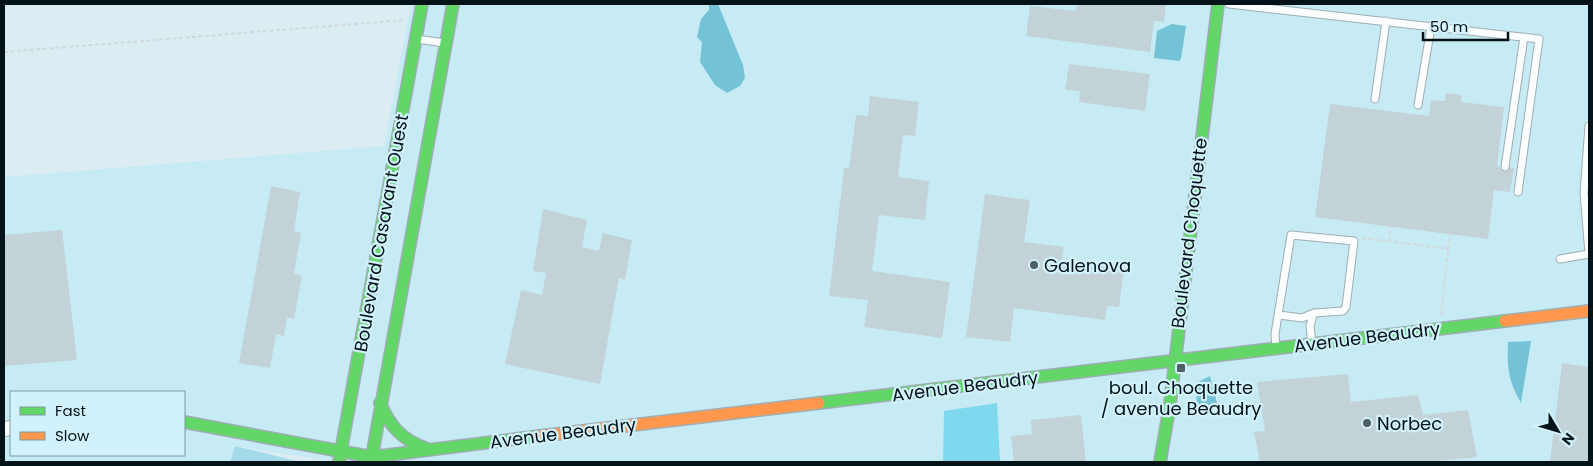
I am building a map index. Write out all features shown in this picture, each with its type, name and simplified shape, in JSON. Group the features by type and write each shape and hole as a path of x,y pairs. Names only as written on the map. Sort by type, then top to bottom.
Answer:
{"street":[{"name":"Boulevard Casavant Ouest","path":"339,462 422,4"},
{"name":"Boulevard Casavant Ouest","path":"371,459 453,4"},
{"name":"Boulevard Choquette","path":"1160,462 1218,4"},
{"name":"Avenue Beaudry","path":"185,422 341,450 371,459 426,449 1589,311"},
{"path":"380,404 390,424 406,442 426,449"}],"lane":[{"path":"1229,4 1539,38 1518,192"},
{"path":"1375,99 1386,21"},
{"path":"1418,105 1432,26"},
{"path":"1505,167 1524,37"},
{"path":"416,39 445,43"},
{"path":"1560,259 1589,254 1584,193 1589,126"},
{"path":"1276,348 1278,315 1291,235 1354,241 1346,307 1337,313 1314,313 1302,318 1278,315"},
{"path":"1312,344 1310,326 1314,313"}],"path":[{"path":"4,52 420,19"},
{"path":"1389,241 1391,227"},
{"path":"1440,318 1450,234"},
{"path":"1361,238 1448,249"}],"shaded area":[{"path":"411,4 1589,4 1589,462 335,462 236,446 230,462 4,462 4,177 384,146"},
{"path":"709,4 718,4 743,65 745,78 740,86 727,93 715,85 700,62 702,42 697,37 701,19 709,10"},
{"path":"1172,24 1186,26 1181,59 1179,61 1154,58 1157,31"},
{"path":"1531,341 1521,403 1509,374 1508,342"},
{"path":"1210,376 1218,407 1197,410 1196,388 1198,382"},
{"path":"997,403 1000,462 943,462 944,411"},
{"path":"235,446 301,462 230,462"}],"building":[{"path":"1077,4 1166,4 1164,22 1154,21 1150,52 1026,36 1030,6 1076,11"},
{"path":"1069,64 1150,74 1145,111 1079,102 1080,91 1065,90"},
{"path":"1446,93 1462,95 1461,102 1504,107 1497,166 1505,172 1510,167 1514,168 1510,192 1494,190 1488,239 1315,217 1330,104 1429,116 1431,100 1445,101"},
{"path":"870,96 919,102 915,136 903,135 898,177 929,181 925,220 879,215 872,271 950,282 942,338 864,327 868,300 829,296 844,168 849,168 856,115 868,116"},
{"path":"271,186 300,192 294,231 301,233 294,273 302,276 294,319 287,317 284,336 276,334 270,368 239,363"},
{"name":"Galenova","path":"985,194 1030,200 1024,242 1064,247 1062,261 1124,269 1119,307 1107,306 1105,320 1014,308 1010,342 966,337"},
{"path":"543,209 587,220 582,247 599,251 603,233 632,240 625,280 619,278 600,384 505,364 521,290 542,295 546,273 533,271"},
{"path":"62,230 77,360 4,366 4,235"},
{"path":"1562,363 1589,367 1589,462 1550,462"},
{"name":"Norbec","path":"1348,374 1351,402 1418,395 1423,415 1468,410 1477,457 1428,462 1260,462 1254,432 1265,431 1257,382"},
{"path":"1081,415 1086,462 1014,462 1011,436 1032,434 1031,420"}],"traffic: fast":[{"path":"339,462 422,4"},
{"path":"371,462 453,4"},
{"path":"1160,462 1170,404 1218,4"},
{"path":"819,403 1505,321"},
{"path":"380,403 397,431 425,448"},
{"path":"185,422 372,457 540,436"}],"traffic: slow":[{"path":"1505,321 1589,311"},
{"path":"540,436 819,403"}],"place":[{"name":"Galenova","path":"1034,265"},
{"name":"boul. Choquette / avenue Beaudry","path":"1181,368"},
{"name":"Norbec","path":"1367,423"}]}
